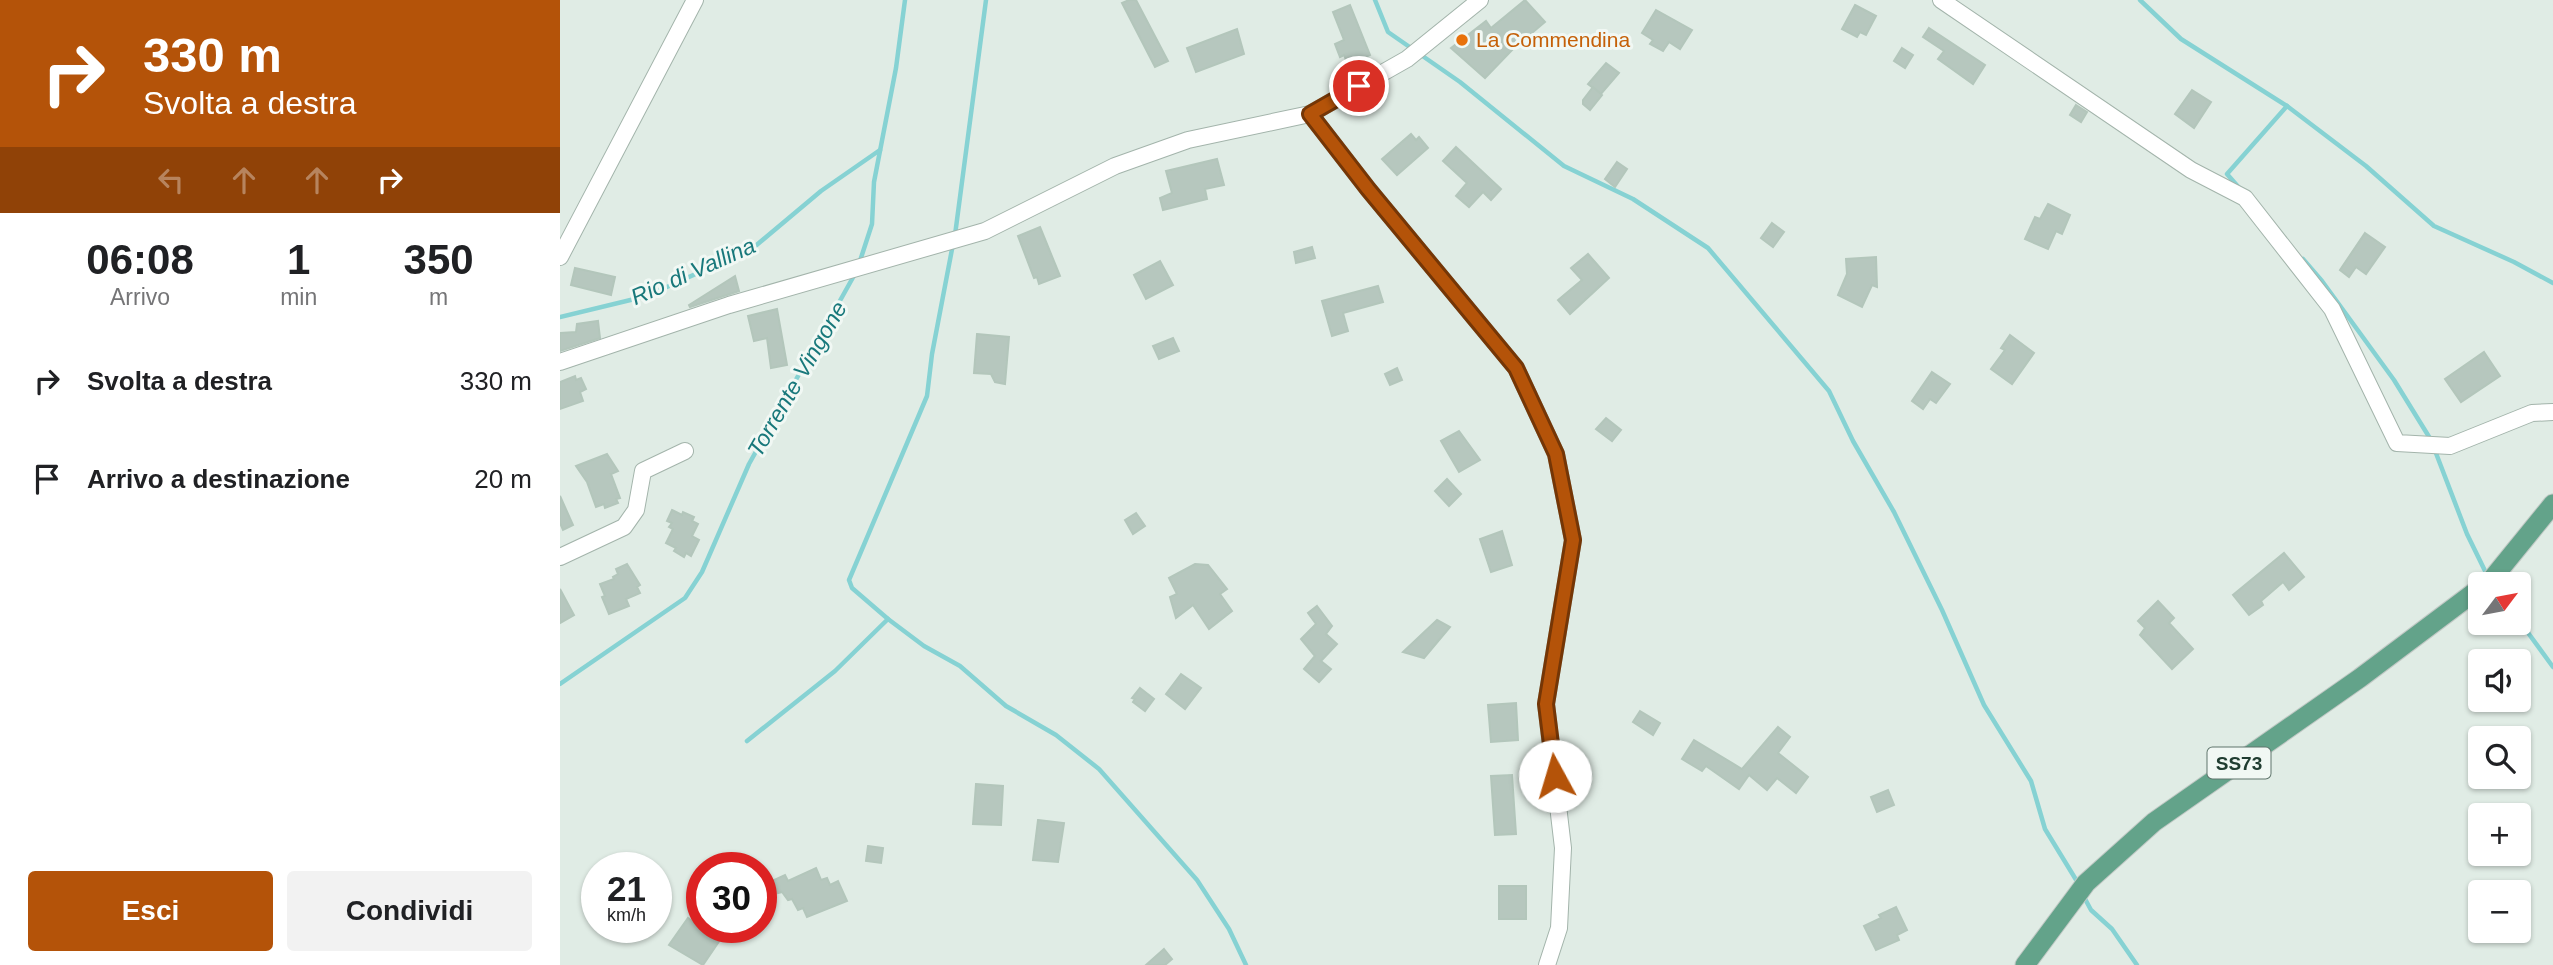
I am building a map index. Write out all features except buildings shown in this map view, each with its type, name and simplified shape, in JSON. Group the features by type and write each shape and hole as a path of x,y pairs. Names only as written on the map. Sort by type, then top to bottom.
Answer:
{"main road":[{"path":"2498,572 2553,505"},
{"name":"SS73","path":"2025,965 2086,883 2154,822 2360,678 2468,597"}],"street":[{"path":"560,257 695,0"},
{"path":"560,362 729,305 985,231 1115,166 1188,140 1310,114 1407,59 1480,0"},
{"path":"1941,0 2191,170 2245,198 2332,309 2397,443 2450,446 2532,413 2553,412"},
{"path":"1310,114 1368,189 1516,368 1556,454 1573,540 1546,704 1563,848 1559,928 1547,965"},
{"path":"560,557 624,527 635,510 643,471 685,451"}],"waterway":[{"name":"Torrente Vingone","path":"859,264 872,224 874,182 896,68 905,0"},
{"path":"955,235 986,0"},
{"path":"1375,0 1388,32 1460,82 1564,166 1633,199 1708,248 1829,391 1853,441 1894,512 1984,705 2031,781 2045,829 2078,883"},
{"path":"2140,0 2181,39 2287,106 2366,166 2434,226 2553,283"},
{"path":"2241,190 2227,174 2287,106"},
{"name":"Rio di Vallina","path":"560,317 647,296 753,248 821,191 880,150"},
{"path":"953,244 932,354 927,396 849,580 852,588 924,646 960,666 1006,706 1056,735 1099,769 1197,880 1229,929 1246,965"},
{"path":"2303,259 2394,380 2431,440"},
{"name":"Torrente Vingone","path":"560,684 685,598 702,572 749,464 856,272"},
{"path":"2434,448 2467,534 2486,572"},
{"path":"747,741 835,671 888,619"},
{"path":"2530,635 2553,667"},
{"path":"2084,897 2091,910 2112,929 2137,965"}],"place":[{"name":"La Commendina","path":"1462,40"}],"route":[{"path":"1359,86 1310,114 1368,189 1516,368 1556,454 1573,540 1546,704 1555,776"}]}
